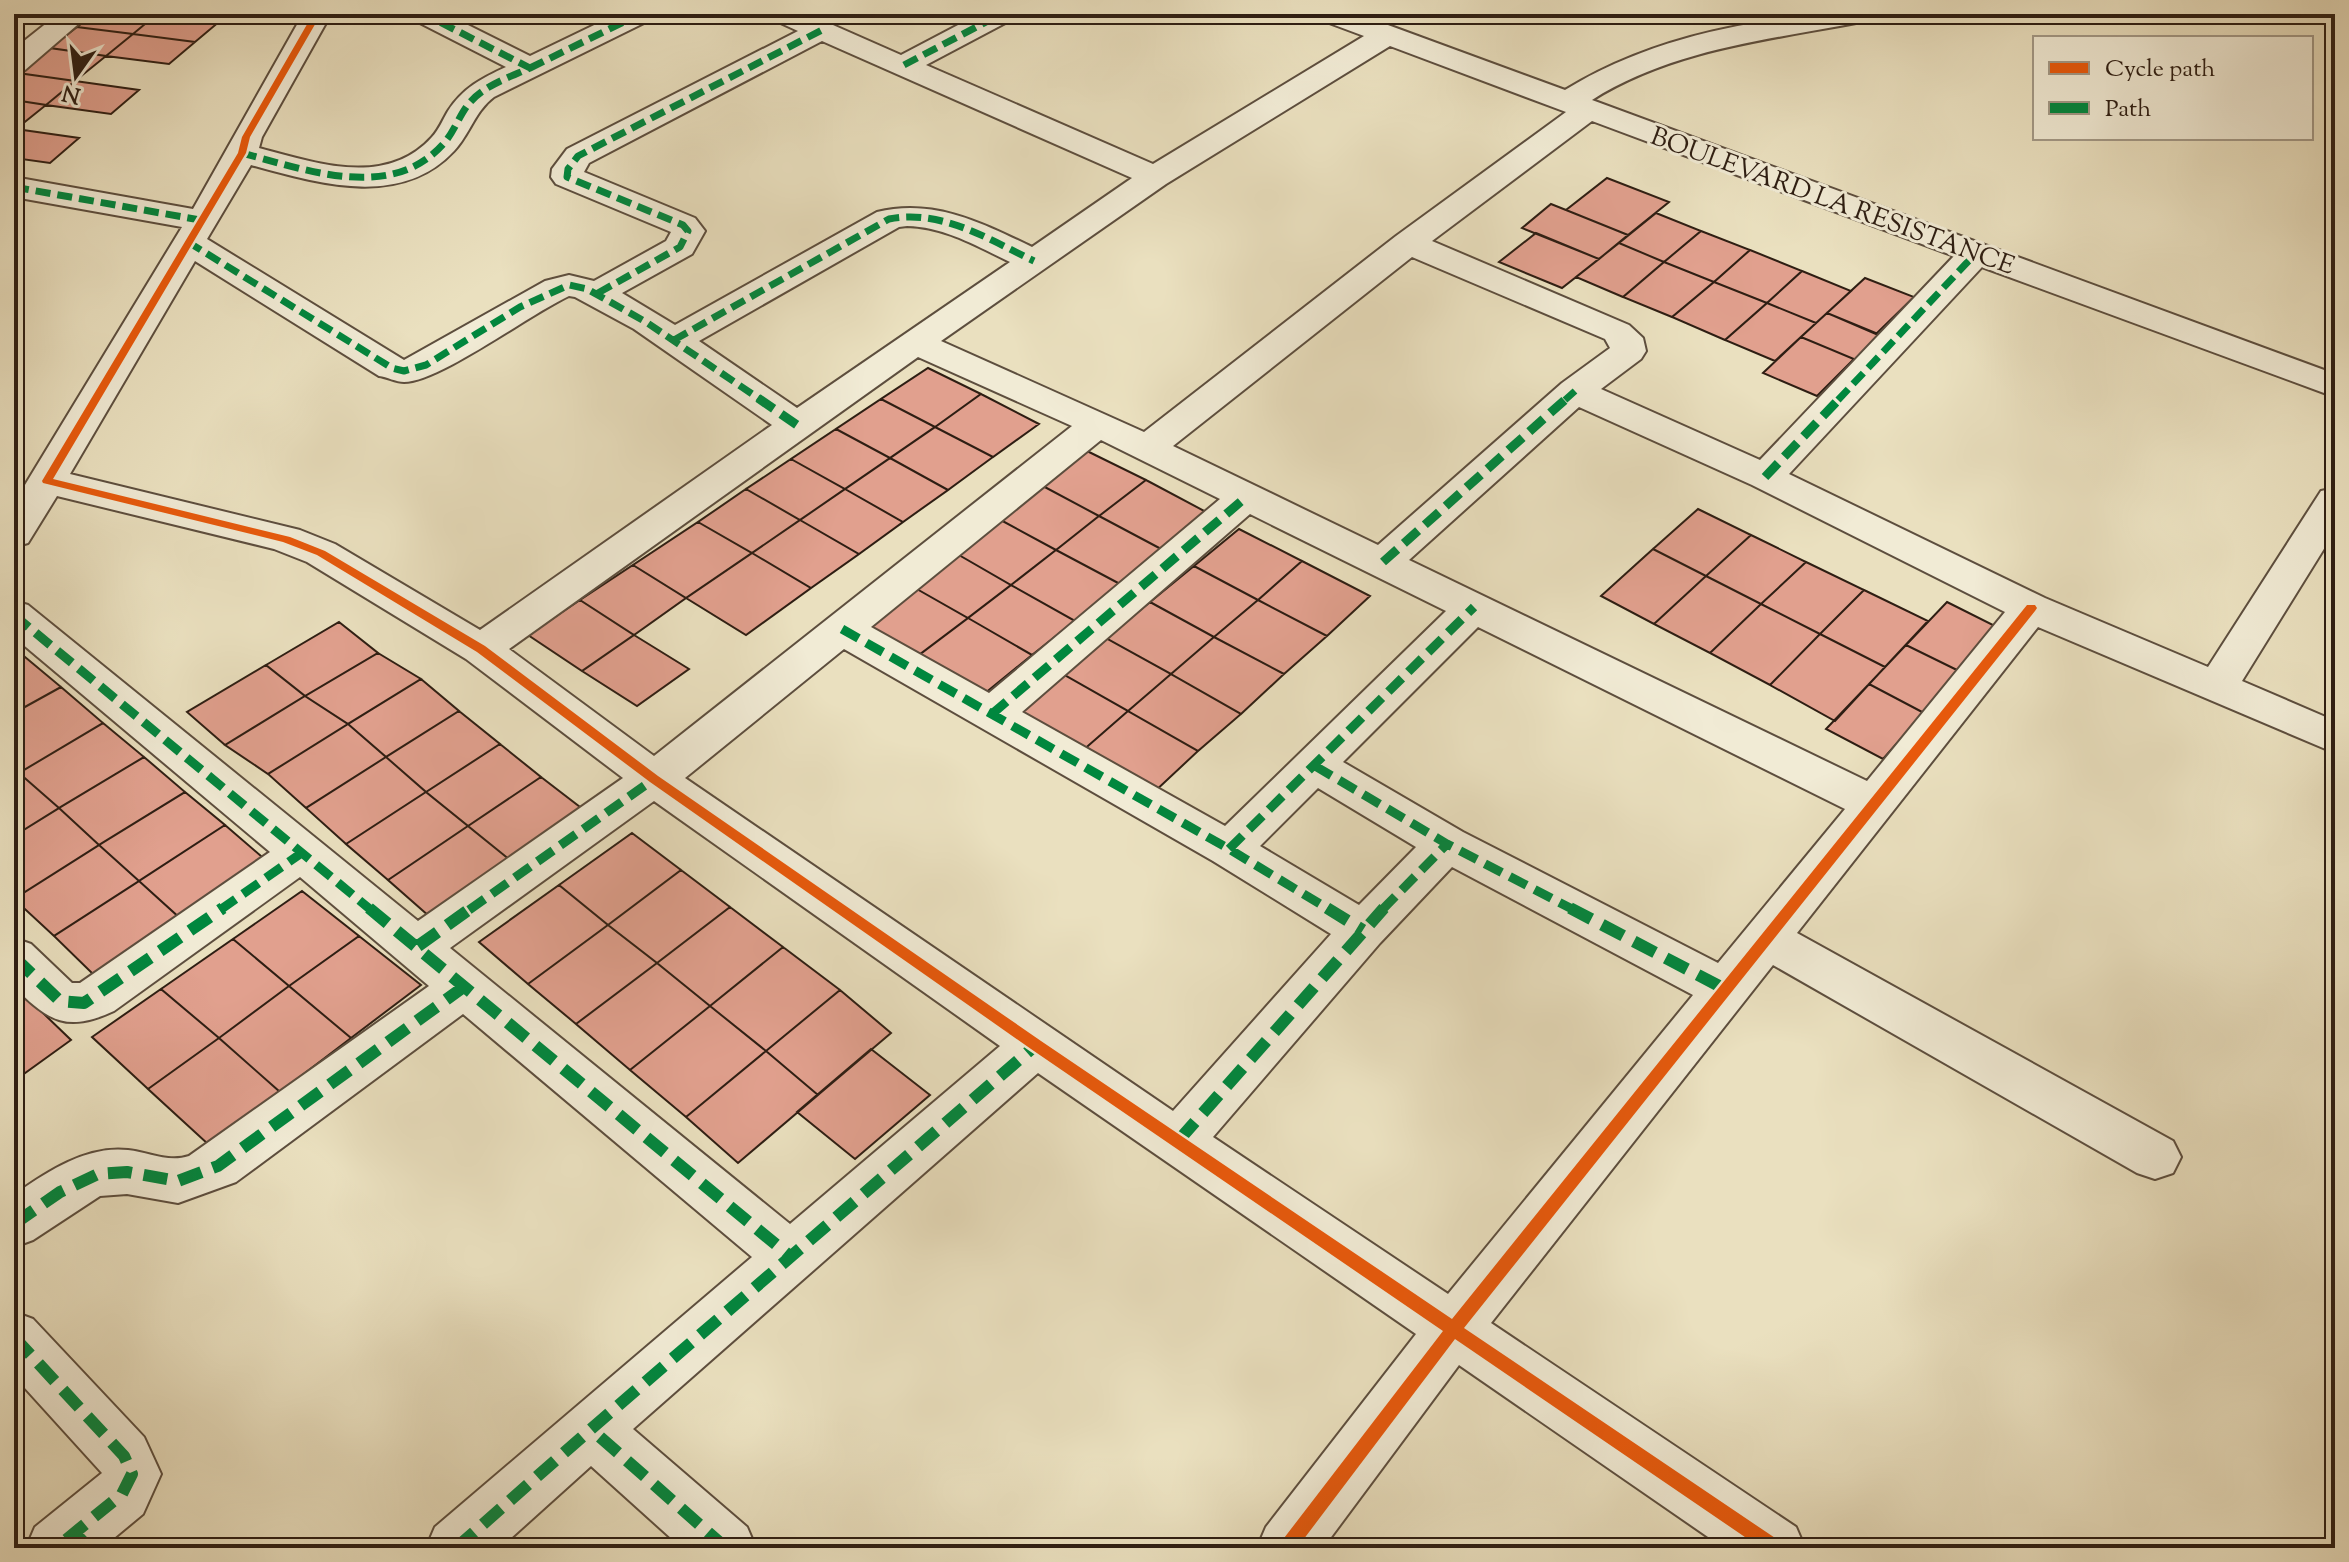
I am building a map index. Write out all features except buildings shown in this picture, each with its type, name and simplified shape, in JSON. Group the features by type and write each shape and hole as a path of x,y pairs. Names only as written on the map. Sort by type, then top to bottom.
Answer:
{"street":[{"path":"14,64 76,14"},
{"path":"14,534 31,481 242,153 246,137 317,14"},
{"path":"424,14 530,68"},
{"path":"242,153 332,176 386,178 417,167 443,144 471,101 640,14"},
{"path":"784,14 1155,177"},
{"path":"904,65 1001,14"},
{"name":"BOULEVARD LA RESISTANCE","path":"1331,14 2335,386"},
{"path":"1147,448 1408,243 1578,106 1613,74 1668,54 1856,14"},
{"path":"598,293 680,247 688,231 683,225 567,177 568,169 578,156 822,30"},
{"path":"481,649 1155,177 1387,35"},
{"path":"14,187 194,231 392,368 404,371 426,365 554,288 580,285 674,340 797,425"},
{"path":"674,340 902,214 931,215 1034,261"},
{"path":"1383,562 1575,391 1628,351 1625,338 1408,243"},
{"path":"1765,477 1976,253"},
{"path":"916,343 1098,424 1874,804"},
{"path":"1575,391 1765,477 2031,608 2335,738"},
{"path":"418,946 654,779 1098,424"},
{"path":"31,481 286,539 321,553 481,649 654,779 1036,1045 1775,1548"},
{"path":"992,714 1245,498"},
{"path":"2218,686 2335,500"},
{"path":"1229,849 1474,607"},
{"path":"1287,1548 1454,1328 2031,608"},
{"path":"14,615 791,1257"},
{"path":"842,629 1229,849 1363,930"},
{"path":"1315,766 1447,844 1725,989"},
{"path":"1179,1140 1363,930 1447,844"},
{"path":"14,957 60,1001 84,1003 97,997 303,852"},
{"path":"1766,938 2155,1157"},
{"path":"14,1224 85,1178 108,1172 133,1171 172,1181 193,1179 218,1166 465,986"},
{"path":"456,1548 1036,1045"},
{"path":"14,1337 124,1456 132,1474 122,1494 73,1543"},
{"path":"591,1429 726,1548"}],"marked path":[{"path":"242,153 348,177 375,178 400,173 423,162 444,143 467,106 483,90 530,68 424,14"},
{"path":"530,68 640,14"},
{"path":"904,65 1001,14"},
{"path":"598,293 680,247 688,231 683,225 567,177 568,169 578,156 822,30"},
{"path":"14,187 200,220"},
{"path":"674,340 889,219 907,216 944,221 982,235 1034,261"},
{"path":"188,242 392,368 404,371 426,365 557,288 569,285 587,289 646,322 797,425"},
{"path":"1765,477 1976,253"},
{"path":"1383,562 1575,391"},
{"path":"992,714 1245,498"},
{"path":"1229,849 1474,607"},
{"path":"14,615 791,1257"},
{"path":"842,629 1229,849 1363,930"},
{"path":"1315,766 1447,844 1725,989"},
{"path":"418,946 654,779"},
{"path":"1179,1140 1363,930 1447,844"},
{"path":"14,957 60,1001 84,1003 97,997 303,852"},
{"path":"14,1224 60,1192 98,1174 127,1172 178,1181 218,1166 465,986"},
{"path":"726,1548 591,1429 1036,1045"},
{"path":"14,1337 124,1456 132,1474 122,1494 56,1548"},
{"path":"456,1548 591,1429"},
{"path":"75,1533 89,1548"}],"cycle path":[{"path":"317,14 246,137 242,153 47,481 286,539 321,553 481,649 654,779 1036,1045 1775,1548"},
{"path":"1287,1548 1454,1328 2031,608"}]}
